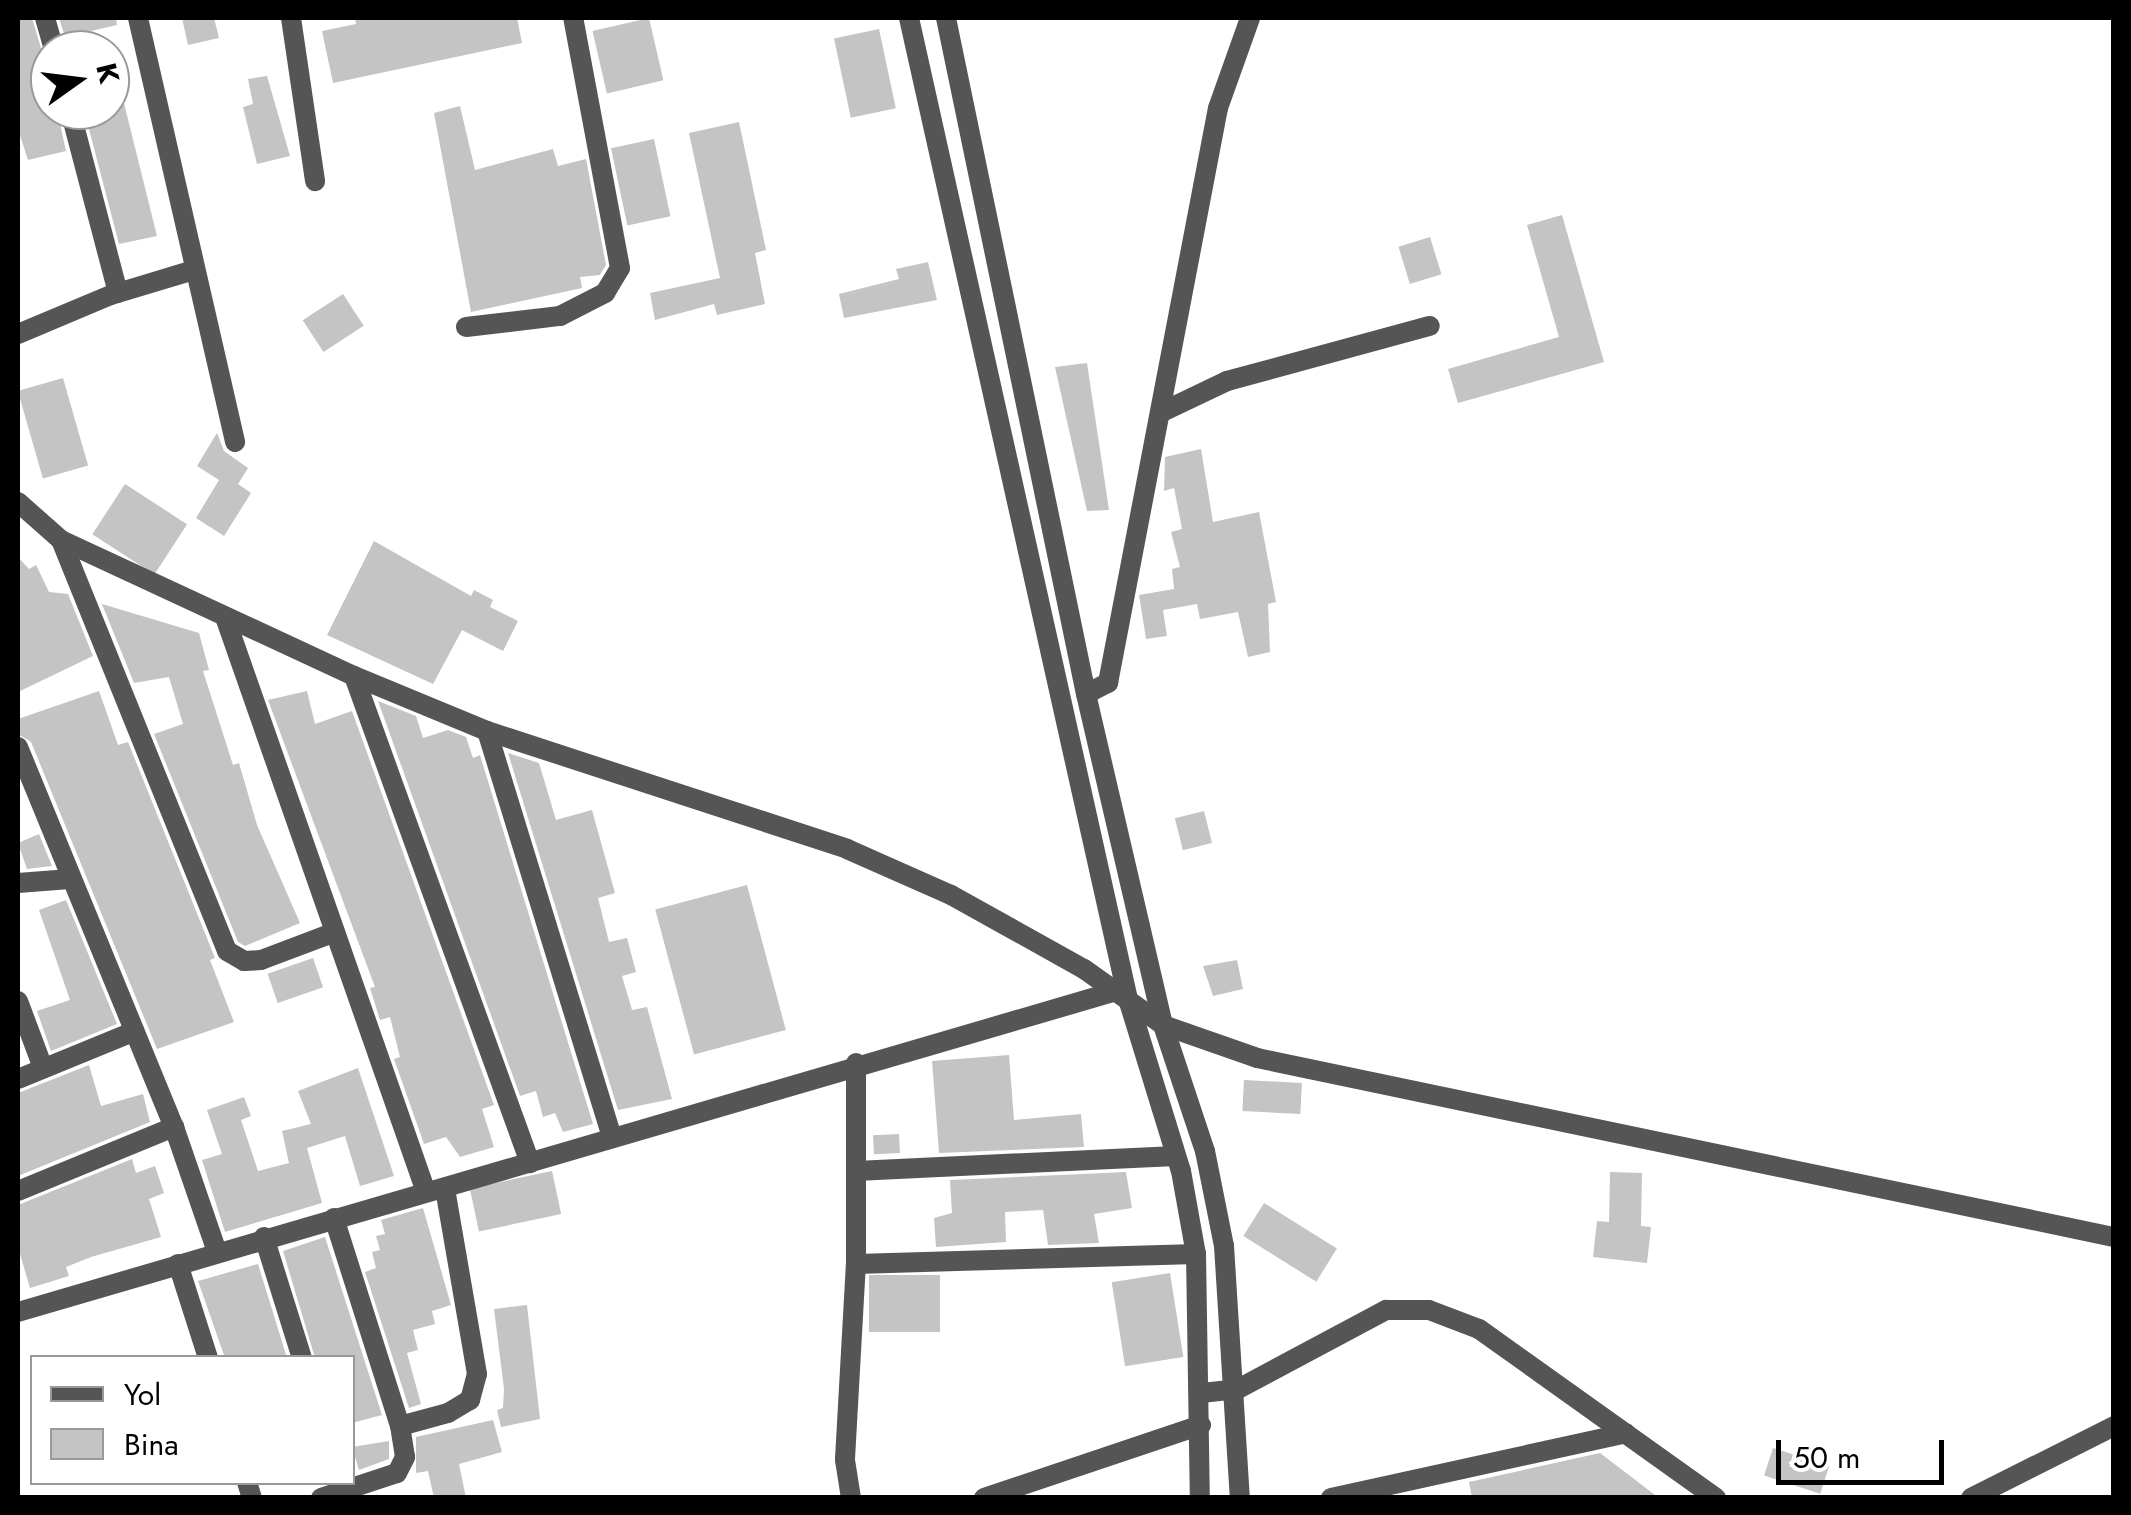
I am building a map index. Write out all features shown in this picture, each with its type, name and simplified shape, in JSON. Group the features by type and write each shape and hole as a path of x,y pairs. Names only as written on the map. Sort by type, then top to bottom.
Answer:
{"street":[{"path":"138,18 235,442"},
{"path":"290,18 314,181"},
{"path":"466,327 560,316 605,292 620,268 572,18"},
{"path":"910,18 1120,996 1176,1156 1196,1254 1200,1498"},
{"path":"946,18 1086,694 1163,1025 1205,1151 1224,1246 1238,1389 1240,1498"},
{"path":"1086,694 1108,684 1218,108 1250,18"},
{"path":"75,130 118,293"},
{"path":"18,334 118,293 194,270"},
{"path":"1160,413 1227,380 1430,326"},
{"path":"18,502 61,540 226,620 354,676 488,730 847,849 951,895 1163,1025 1257,1058 2114,1238"},
{"path":"61,540 226,951 244,962 261,960 335,932"},
{"path":"226,620 335,932 436,1190 476,1384 462,1406 400,1426"},
{"path":"354,676 530,1164"},
{"path":"488,730 612,1138"},
{"path":"18,747 174,1126 216,1252"},
{"path":"18,884 70,879"},
{"path":"20,1305 530,1164 856,1063 1120,996"},
{"path":"18,1000 43,1068"},
{"path":"18,1079 136,1031"},
{"path":"851,1498 845,1459 856,1264 856,1063"},
{"path":"18,1191 174,1126"},
{"path":"856,1170 1176,1156"},
{"path":"334,1218 400,1426 405,1457 398,1472 355,1484"},
{"path":"264,1237 301,1355"},
{"path":"856,1264 1196,1254"},
{"path":"178,1264 207,1355"},
{"path":"1201,1393 1238,1389 1386,1310 1429,1310 1479,1329 1716,1498"},
{"path":"984,1498 1201,1425"},
{"path":"1971,1498 2114,1426"},
{"path":"1331,1498 1626,1434"},
{"path":"321,1498 343,1487"}],"building":[{"path":"18,18 32,18 36,30 30,30 30,130 61,130 66,151 28,160 18,129"},
{"path":"59,18 116,18 117,25 95,30 63,30"},
{"path":"182,18 214,18 219,38 188,45"},
{"path":"355,18 517,18 522,43 333,83 322,31 356,24"},
{"path":"649,18 663,80 607,93 592,31"},
{"path":"879,29 896,108 851,118 834,39"},
{"path":"267,76 290,156 257,164 243,107 253,104 248,79"},
{"path":"460,106 475,170 553,149 558,166 586,159 606,265 600,275 580,277 582,288 471,312 434,113"},
{"path":"739,122 766,250 755,253 765,304 717,315 714,304 655,320 650,293 720,278 689,133"},
{"path":"130,127 157,236 119,244 89,130"},
{"path":"654,139 670,216 627,225 611,148"},
{"path":"1562,215 1604,362 1458,403 1448,369 1559,337 1527,225"},
{"path":"1430,237 1441,274 1410,284 1398,247"},
{"path":"928,262 937,300 844,318 839,294 899,279 896,269"},
{"path":"343,294 364,326 323,352 303,320"},
{"path":"1087,363 1109,510 1087,511 1055,367"},
{"path":"63,378 88,465 43,478 18,391"},
{"path":"217,433 224,451 248,468 238,484 251,493 224,536 196,518 219,480 197,466"},
{"path":"1201,449 1213,522 1259,512 1276,602 1268,604 1270,652 1248,657 1238,612 1200,619 1197,604 1163,610 1167,636 1146,639 1139,595 1174,589 1172,569 1180,567 1171,532 1182,529 1174,488 1164,491 1165,457"},
{"path":"125,484 187,524 154,575 92,534"},
{"path":"374,541 471,596 474,590 493,600 490,607 518,621 503,651 462,630 433,684 327,635"},
{"path":"18,557 29,569 36,565 49,592 68,594 93,656 18,692"},
{"path":"102,604 199,633 209,670 203,671 233,765 239,763 257,825 300,923 245,946 238,942 154,734 183,724 169,677 134,683"},
{"path":"99,691 118,745 128,742 215,958 210,960 234,1022 157,1049 31,742 18,734 18,719"},
{"path":"307,691 315,724 352,711 494,1105 482,1109 494,1147 460,1157 446,1137 424,1144 394,1059 400,1057 390,1017 380,1020 370,988 375,987 268,700"},
{"path":"378,701 416,716 423,738 448,730 466,737 473,758 480,755 593,1124 563,1132 555,1113 543,1117 536,1091 520,1096"},
{"path":"508,753 539,763 556,820 592,810 615,893 598,898 609,942 627,938 636,972 622,976 632,1010 647,1007 672,1099 618,1110"},
{"path":"1204,811 1212,843 1183,850 1175,818"},
{"path":"39,834 52,866 27,869 18,843"},
{"path":"747,885 786,1030 694,1054 655,910"},
{"path":"66,900 117,1024 51,1051 37,1011 70,1000 39,910"},
{"path":"313,958 323,987 278,1003 268,974"},
{"path":"1237,960 1243,989 1213,996 1203,966"},
{"path":"1009,1055 1014,1120 1081,1114 1084,1147 939,1153 932,1061"},
{"path":"89,1065 101,1106 143,1094 150,1122 18,1176 18,1093"},
{"path":"358,1068 394,1176 360,1186 345,1136 307,1148 322,1203 225,1232 202,1160 222,1154 207,1110 244,1097 251,1116 241,1120 258,1171 289,1163 282,1131 311,1124 298,1091"},
{"path":"1244,1080 1302,1083 1300,1114 1242,1111"},
{"path":"899,1134 900,1153 874,1154 873,1135"},
{"path":"132,1159 136,1173 155,1166 164,1193 149,1199 161,1237 91,1257 66,1267 69,1276 30,1288 18,1247 18,1205"},
{"path":"552,1171 561,1214 479,1232 470,1188"},
{"path":"1126,1172 1132,1208 1094,1214 1099,1243 1048,1245 1043,1210 1005,1212 1006,1242 936,1247 934,1218 952,1213 950,1180"},
{"path":"1610,1172 1642,1173 1641,1226 1651,1227 1647,1263 1593,1257 1597,1221 1609,1222"},
{"path":"1264,1203 1337,1249 1316,1282 1243,1236"},
{"path":"423,1208 451,1305 432,1311 435,1324 413,1330 418,1350 407,1353 421,1404 409,1408 365,1272 376,1268 372,1252 380,1250 376,1236 385,1234 381,1220"},
{"path":"325,1237 382,1415 355,1422 355,1355 314,1355 283,1251"},
{"path":"258,1264 286,1355 224,1355 198,1281"},
{"path":"1170,1273 1183,1357 1125,1366 1112,1282"},
{"path":"869,1275 940,1275 940,1332 869,1332"},
{"path":"527,1305 540,1419 501,1427 497,1410 503,1408 504,1389 494,1309"},
{"path":"493,1420 502,1452 459,1464 466,1498 434,1498 428,1471 416,1473 416,1437"},
{"path":"389,1441 389,1459 359,1470 355,1447"},
{"path":"1773,1448 1829,1466 1820,1494 1764,1476"},
{"path":"1600,1453 1659,1498 1472,1498 1469,1482"}]}
